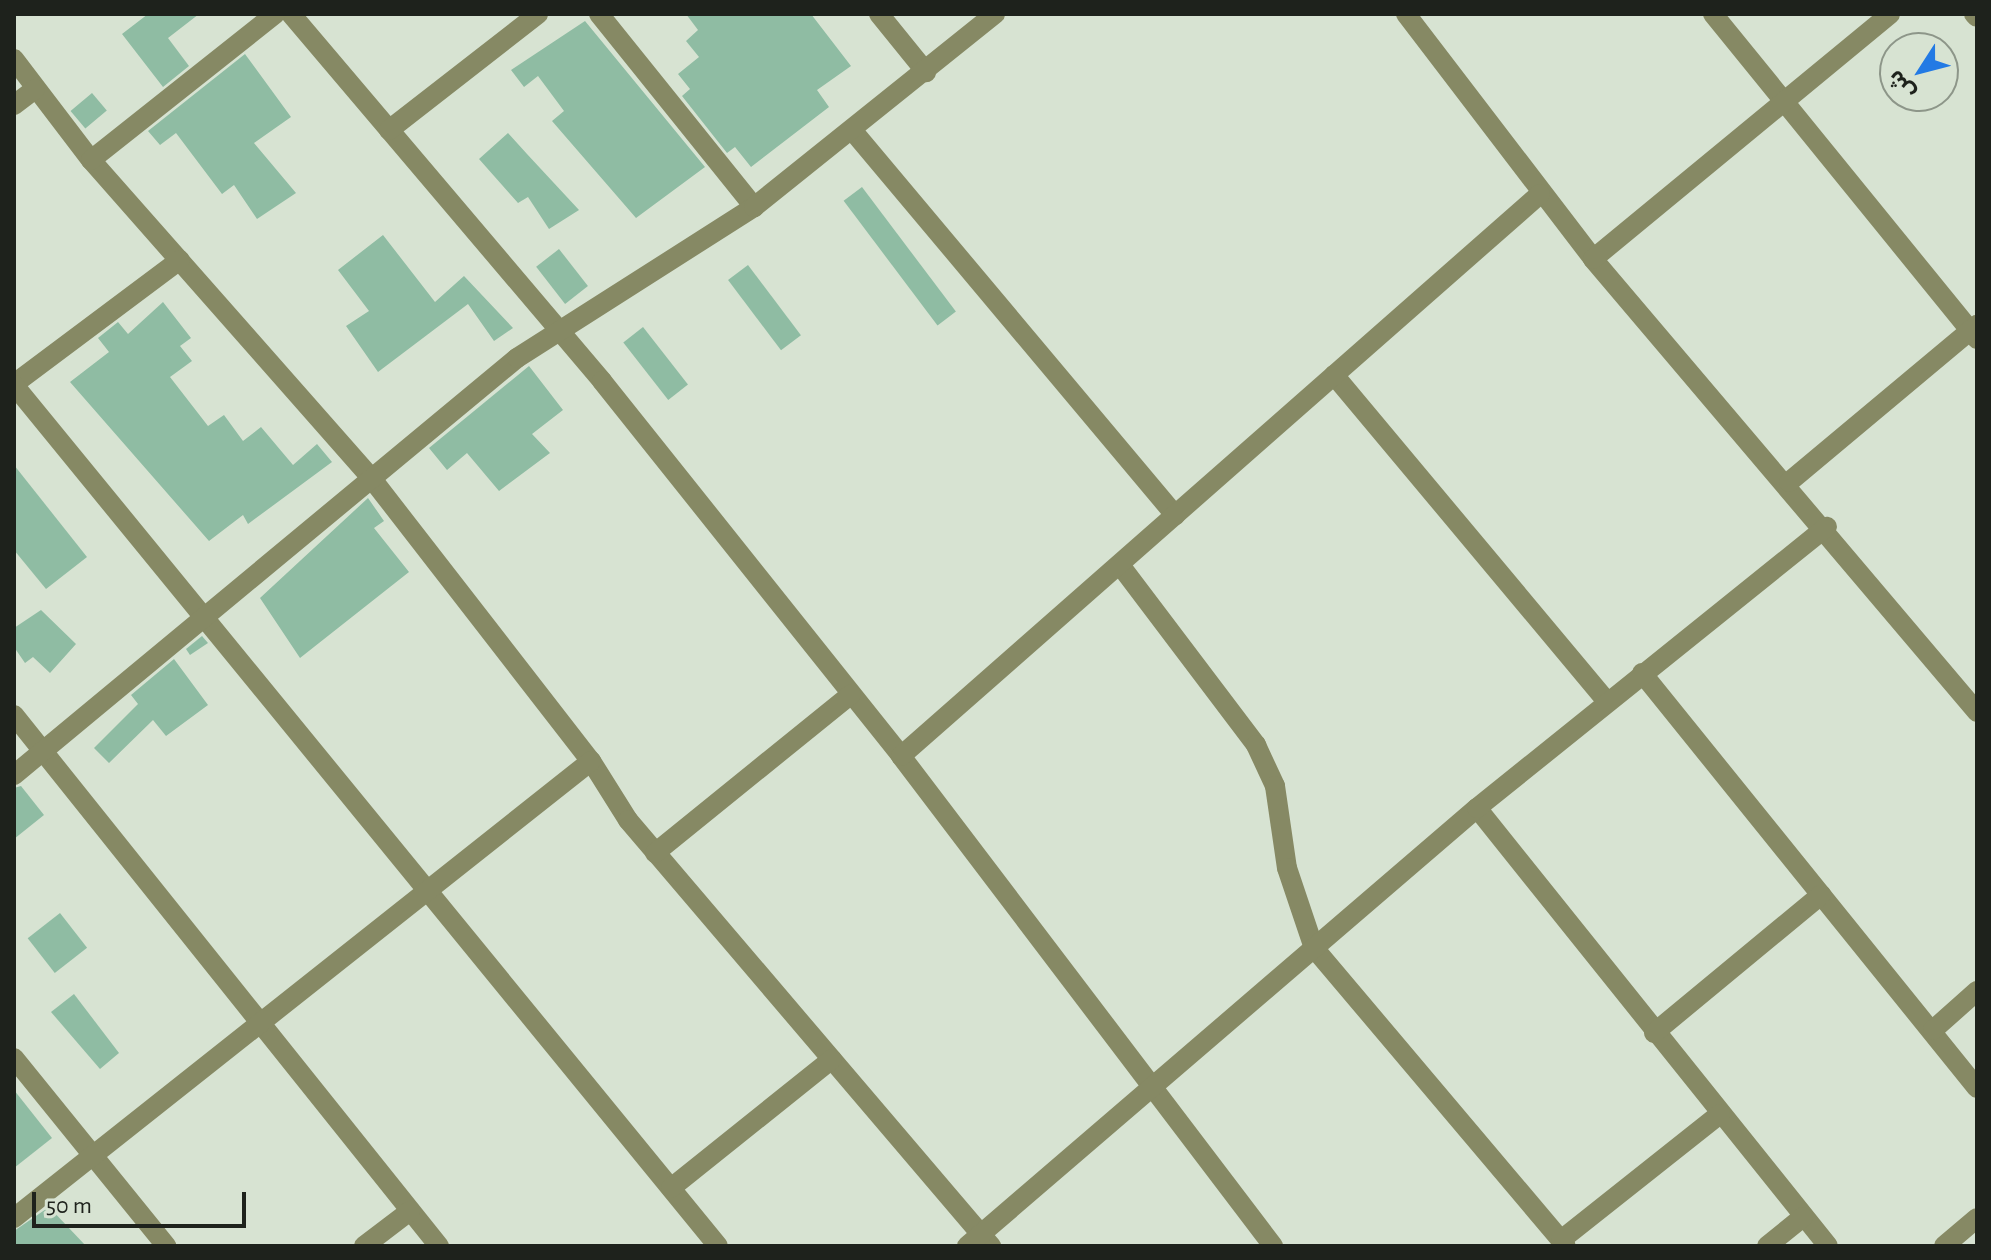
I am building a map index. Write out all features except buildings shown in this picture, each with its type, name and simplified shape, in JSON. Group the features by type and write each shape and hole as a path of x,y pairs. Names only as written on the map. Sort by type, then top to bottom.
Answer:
{"street":[{"path":"91,160 275,14"},
{"path":"291,14 558,332 901,756 1151,1092 1273,1246"},
{"path":"389,130 538,14"},
{"path":"599,14 754,207"},
{"path":"879,14 926,72"},
{"path":"14,775 206,611 558,332 754,207 995,14"},
{"path":"1406,14 1540,194 1593,259 1789,482 1977,712"},
{"path":"1713,14 1975,332 1789,482"},
{"path":"1593,259 1890,14"},
{"path":"14,59 91,160 372,479 591,761 655,853 832,1059 980,1242 1477,808 1827,527"},
{"path":"14,105 35,89"},
{"path":"852,130 1175,515"},
{"path":"901,756 1540,194"},
{"path":"180,260 14,385 206,611 718,1246"},
{"path":"1334,375 1607,701"},
{"path":"1120,565 1256,745 1275,786 1287,868 1314,948 1564,1243 1720,1114"},
{"path":"1642,673 1977,1088"},
{"path":"655,853 851,694"},
{"path":"14,715 256,1025 439,1246"},
{"path":"14,1218 427,885 591,761"},
{"path":"1477,808 1654,1033 1828,1246"},
{"path":"1654,1033 1821,895"},
{"path":"1933,1030 1977,991"},
{"path":"14,1058 166,1246"},
{"path":"671,1188 832,1059"},
{"path":"364,1246 410,1211"},
{"path":"1767,1246 1803,1217"},
{"path":"1944,1246 1977,1218"}]}
